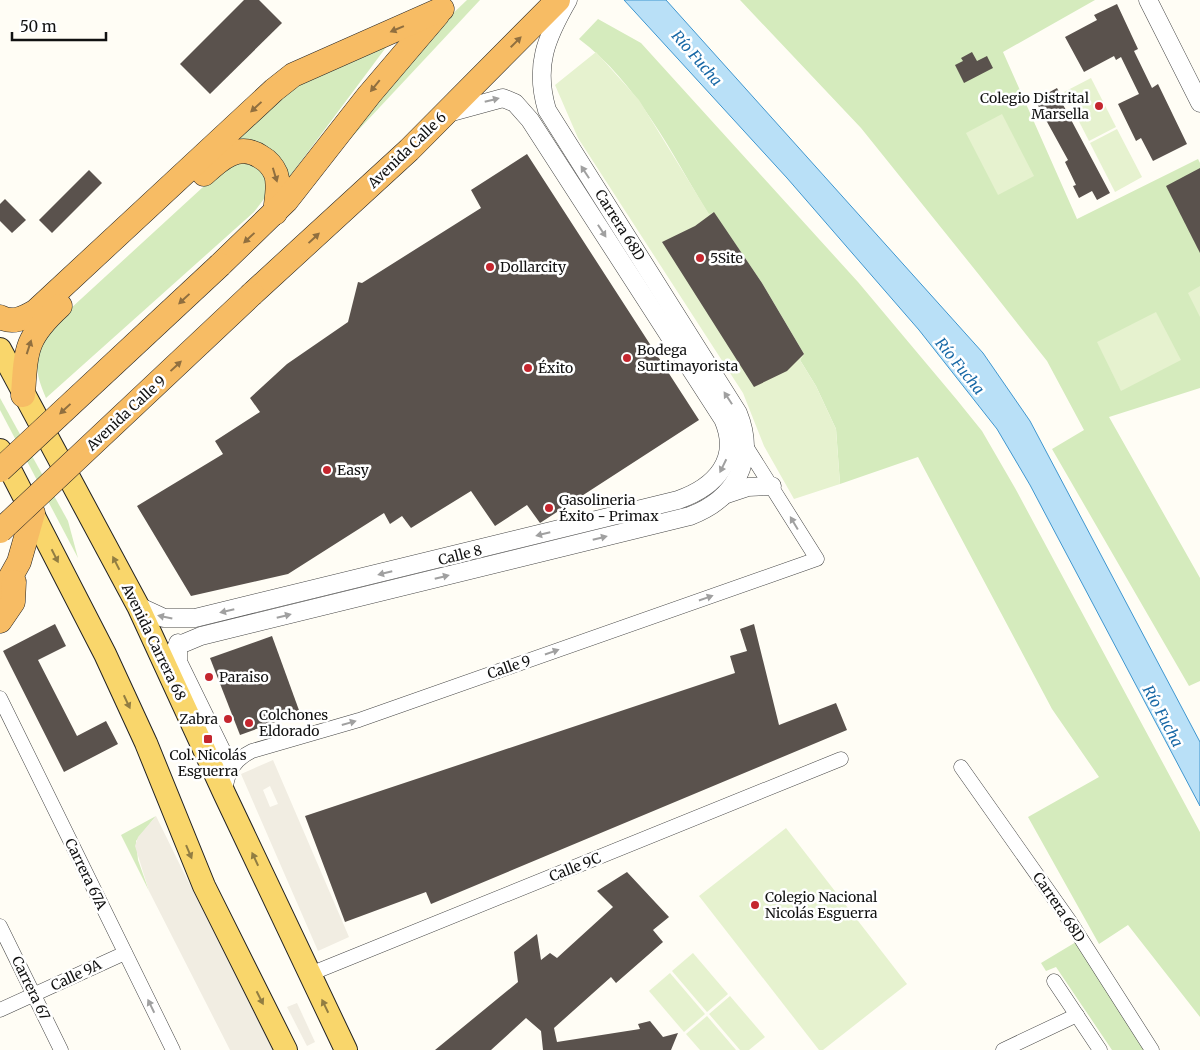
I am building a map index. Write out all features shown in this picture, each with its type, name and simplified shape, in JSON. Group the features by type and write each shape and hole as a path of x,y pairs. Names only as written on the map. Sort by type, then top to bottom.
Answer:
{"highway":[{"name":"Avenida Calle 6","path":"252,294 445,114 558,0"},
{"path":"0,470 275,213 301,183 368,95 446,5"},
{"path":"0,317 12,320 22,319 36,311 267,97 293,76 446,5"},
{"path":"24,395 27,350 35,331 220,160 237,151 248,151 266,160 276,175 275,213"},
{"name":"Avenida Calle 9","path":"0,531 252,294"},
{"path":"0,596 13,575 33,513"},
{"path":"0,621 13,602 13,575"}],"main road":[{"name":"Avenida Carrera 68","path":"0,349 138,606 346,1050"},
{"path":"0,450 105,654 146,744 204,886 286,1050"}],"street":[{"name":"Carrera 68D","path":"568,0 551,31 544,52 541,80 547,110 738,413 746,443 816,559"},
{"path":"1148,0 1200,103"},
{"name":"Carrera 68D","path":"445,114 498,98 511,100 524,112 725,425 746,443"},
{"name":"Calle 8","path":"138,606 164,618 195,618 494,546 686,497 704,489 721,471 728,448 725,425"},
{"name":"Calle 8","path":"177,646 200,636 690,516 705,510 726,494 736,481 742,465 746,443"},
{"path":"726,494 748,486 772,486"},
{"name":"Calle 9","path":"225,795 228,776 233,765 241,757 252,751 358,720 816,559"},
{"path":"167,666 183,631 195,618"},
{"path":"177,646 178,662 223,754 223,761 220,764 215,765 210,760"},
{"name":"Carrera 67A","path":"0,698 173,1050"},
{"name":"Calle 9C","path":"310,974 841,760"},
{"name":"Carrera 68D","path":"961,767 1069,920 1152,1050"},
{"name":"Carrera 67","path":"0,926 61,1050"},
{"name":"Calle 9A","path":"0,1010 125,953"},
{"path":"1054,981 1100,1050"},
{"path":"1003,1050 1077,1015"}],"green space":[{"path":"467,0 480,0 306,186 445,21"},
{"path":"740,0 1095,0 1003,52 1077,219 1198,159 1200,163 1200,388 1109,417 1200,578 1200,681 1189,686 1052,449 1084,430 1047,361 861,128"},
{"path":"598,19 641,43 858,282 982,431 1015,488 1200,832 1200,1017 1128,925 1099,944 1028,817 1099,777 1052,709 918,457 840,484 836,429 816,386 800,360 804,354 762,283 714,213 709,215 667,144 636,98 619,76 579,39"},
{"path":"393,38 287,180 225,145 296,83"},
{"name":"5Site","path":"596,52 639,100 709,214 714,212 762,283 804,354 800,360 816,386 836,429 840,484 794,499 764,446 743,393 578,138 555,85"},
{"path":"1091,78 1116,127 1089,141 1064,92"},
{"path":"1002,114 1034,176 998,195 966,133"},
{"path":"1117,129 1142,177 1115,192 1090,143"},
{"path":"250,160 268,174 267,195 254,212 46,398 39,379 37,365 45,332 227,165"},
{"path":"1200,286 1200,317 1188,293"},
{"path":"1156,312 1181,360 1121,391 1097,342"},
{"path":"0,398 68,521 78,558 0,410"},
{"path":"156,816 136,841 138,860 149,891 121,835"},
{"path":"786,828 907,984 823,1050 819,1050 699,896"},
{"path":"1076,942 1145,1050 1112,1050 1056,967 1046,971 1041,963"},
{"path":"693,953 728,994 707,1012 672,971"},
{"path":"670,973 705,1014 684,1032 649,991"},
{"path":"730,996 765,1037 749,1050 740,1050 709,1014"},
{"path":"707,1016 736,1050 700,1050 686,1034"}],"shaded area":[{"path":"273,760 349,937 318,951 241,774","holes":["270,786 278,804 270,807 263,790"]},
{"path":"156,816 273,1050 230,1050 149,891 135,846 138,837"},
{"path":"297,1003 315,1042 307,1046 287,1007"}],"water":[{"name":"Río Fucha","path":"624,0 666,0 983,353 1030,421 1200,742 1200,806 1030,485 997,429 919,330 787,178"}],"building":[{"path":"244,0 259,0 282,23 210,94 180,64"},
{"path":"1117,4 1138,49 1134,51 1152,88 1158,84 1187,144 1153,161 1141,138 1136,141 1118,104 1139,94 1121,57 1116,60 1114,56 1084,72 1065,37 1097,20 1094,15"},
{"path":"972,52 977,61 987,56 993,68 964,83 955,65 963,61 961,58"},
{"path":"1057,88 1062,98 1060,99 1110,193 1097,200 1092,191 1079,198 1073,186 1076,185 1065,162 1068,160 1035,100"},
{"path":"527,154 699,420 540,523 527,505 495,526 471,491 411,528 402,516 390,524 384,513 288,574 191,596 137,506 223,454 215,441 260,412 250,398 287,364 348,322 358,282 362,283 481,208 471,190"},
{"path":"1200,168 1200,253 1166,186"},
{"path":"89,170 102,183 52,233 39,220"},
{"path":"5,199 26,220 12,233 0,221 0,204"},
{"path":"714,212 762,283 804,354 787,371 754,387 662,242 695,226"},
{"path":"55,624 66,646 38,660 77,736 106,721 118,744 64,772 3,651"},
{"path":"754,624 779,725 836,703 847,730 431,904 426,892 345,922 305,816 735,673 730,656 747,651 740,629"},
{"path":"272,636 300,713 240,735 210,658"},
{"path":"627,872 669,917 653,930 663,942 616,983 611,977 554,1028 557,1042 640,1029 638,1024 650,1021 663,1037 678,1033 671,1050 543,1050 541,1031 526,1018 491,1050 435,1050 518,982 514,952 537,934 541,960 550,953 557,958 613,907 597,891"}],"place":[{"name":"Colegio Distrital Marsella","path":"1099,106"},
{"name":"5Site","path":"700,258"},
{"name":"Dollarcity","path":"490,267"},
{"name":"Bodega Surtimayorista","path":"627,358"},
{"name":"Éxito","path":"528,368"},
{"name":"Easy","path":"327,470"},
{"name":"Gasolineria Éxito - Primax","path":"549,508"},
{"name":"Paraiso","path":"209,677"},
{"name":"Zabra","path":"228,719"},
{"name":"Colchones Eldorado","path":"249,723"},
{"name":"Col. Nicolás Esguerra","path":"208,739"},
{"name":"Colegio Nacional Nicolás Esguerra","path":"755,905"}]}
